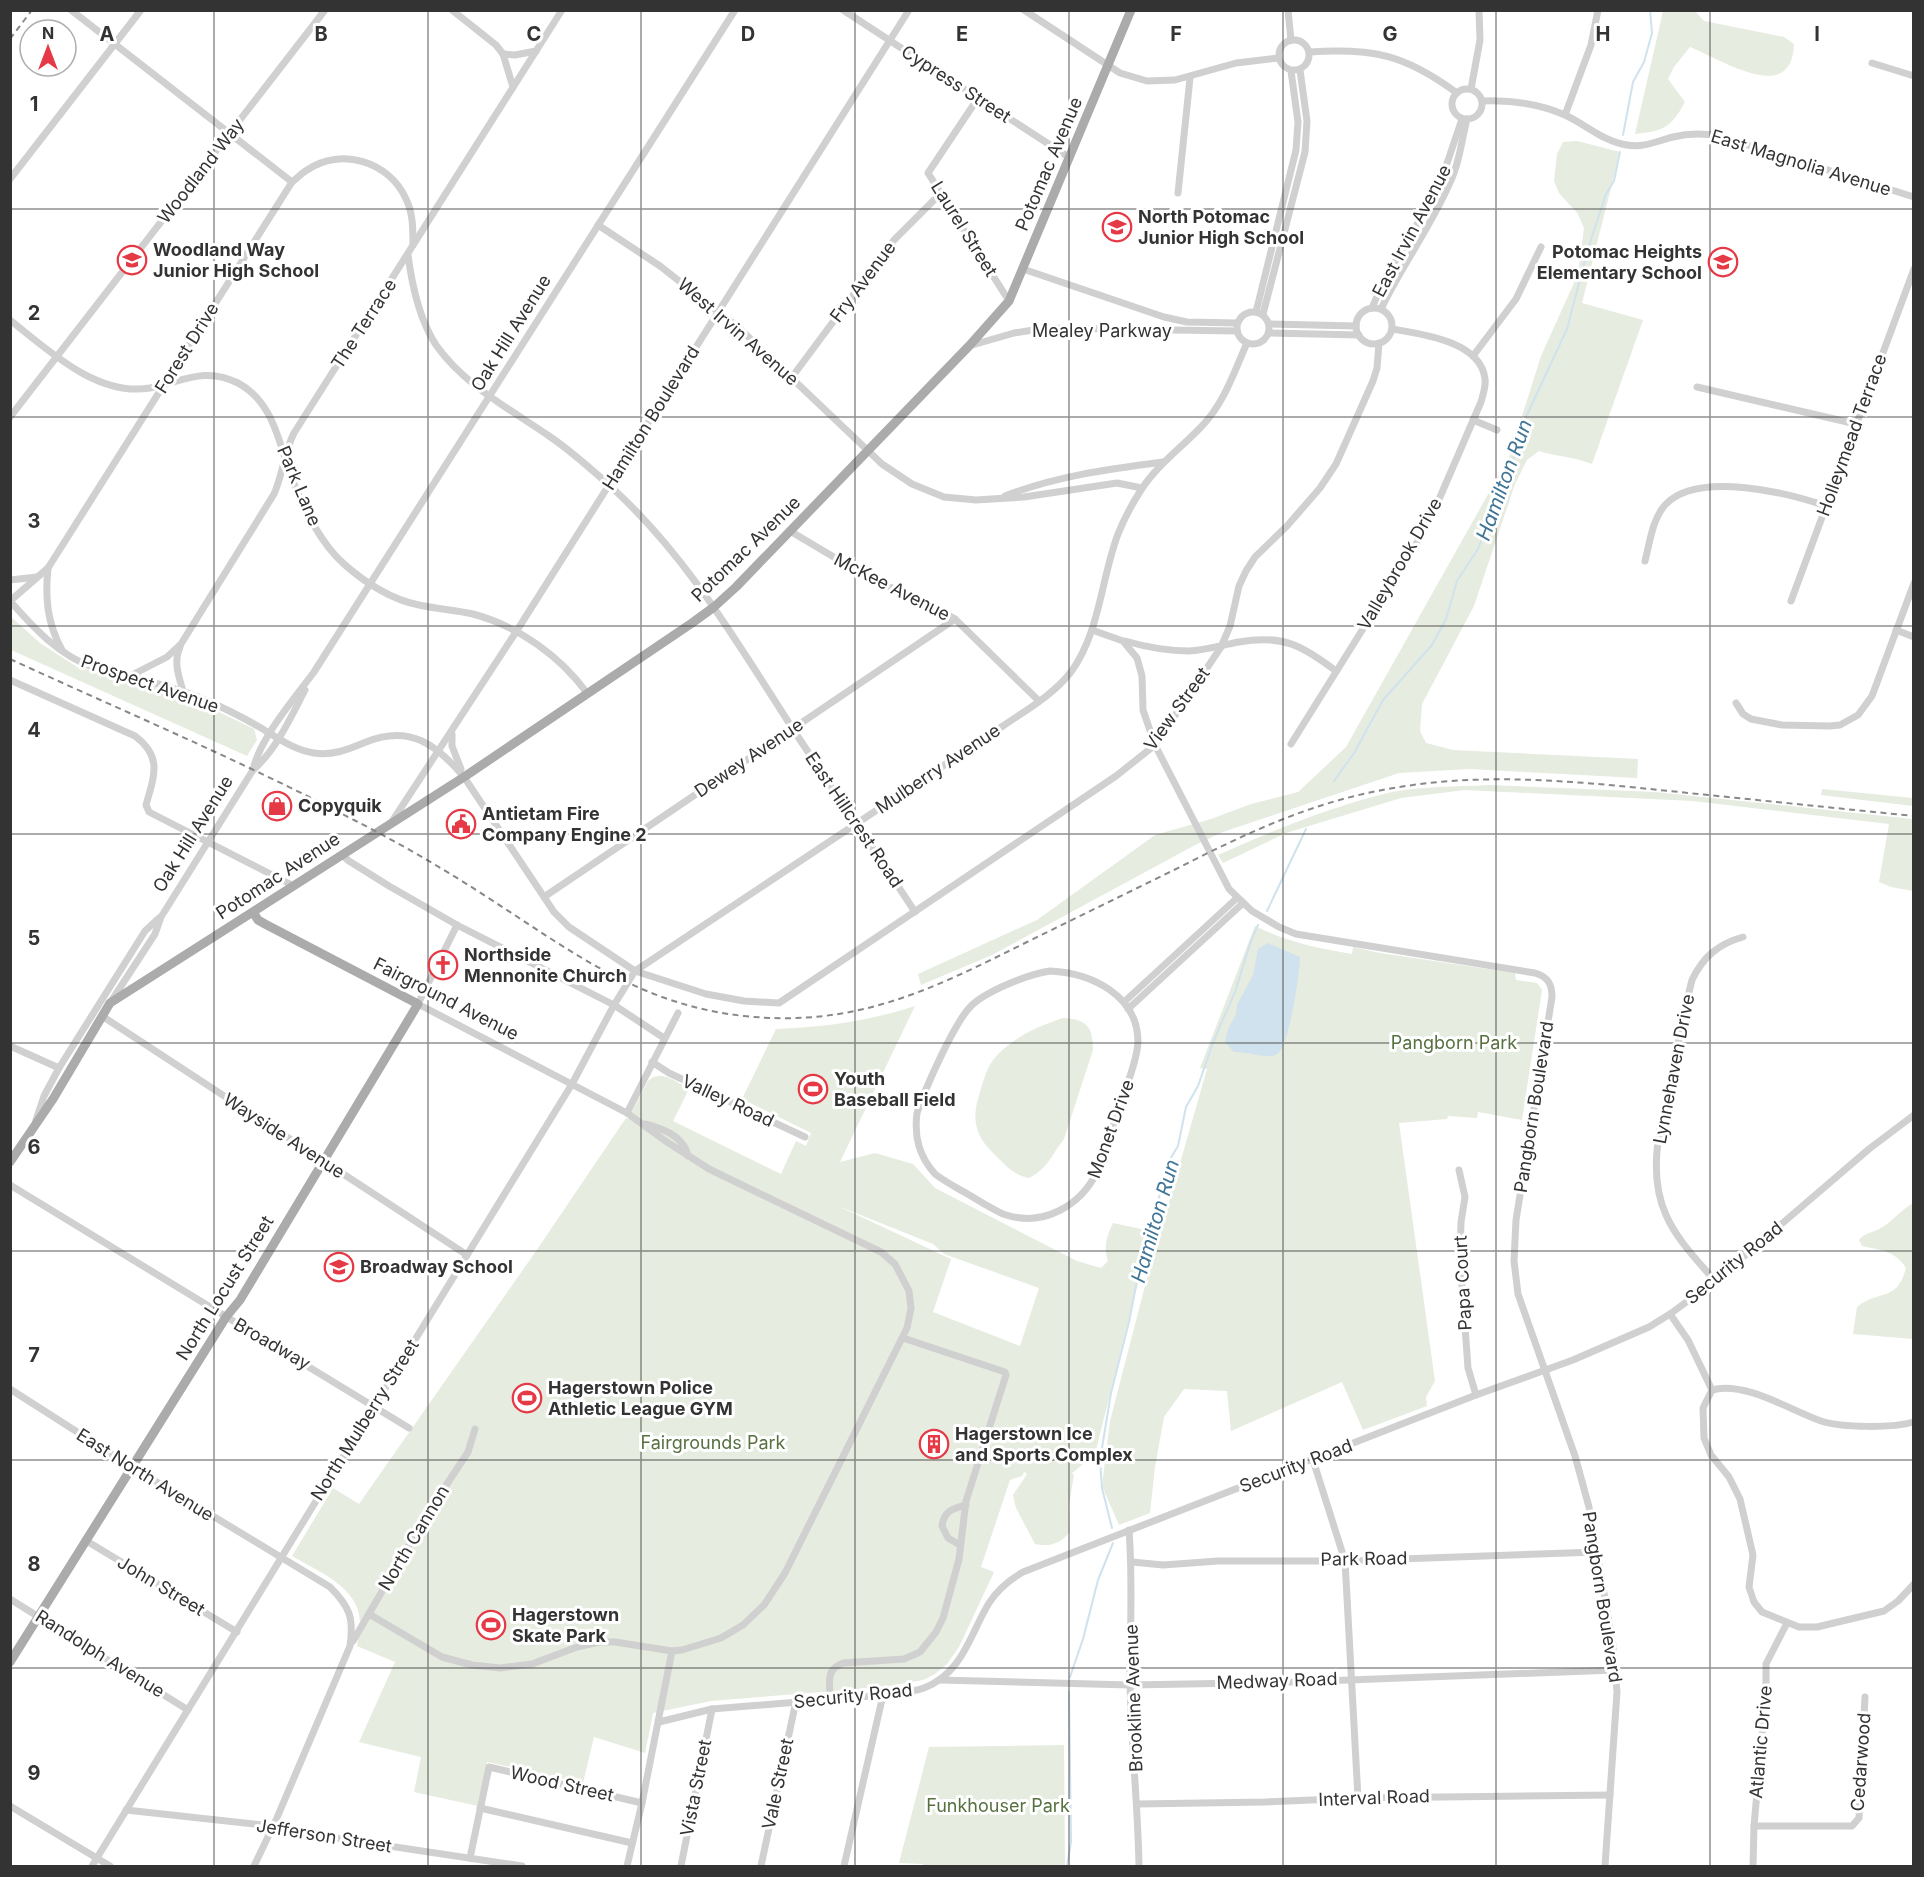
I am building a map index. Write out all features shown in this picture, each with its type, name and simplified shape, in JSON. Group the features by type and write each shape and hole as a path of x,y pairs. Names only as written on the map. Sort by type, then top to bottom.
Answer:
{"main road":[{"name":"Potomac Avenue","path":"110,1003 464,777 714,607 969,346 1009,301 1131,10"},
{"name":"Fairground Avenue","path":"253,912 258,920 265,924 418,1004"},
{"name":"Oak Hill Avenue","path":"98,1013 110,1003"},
{"name":"North Locust Street","path":"10,1662 226,1317 240,1300 418,1004"},
{"path":"10,1162 53,1099 98,1013"}],"street":[{"path":"71,10 292,182"},
{"path":"10,179 141,10"},
{"name":"Woodland Way","path":"10,417 325,10"},
{"path":"452,10 496,45 503,54 513,87"},
{"name":"The Terrace","path":"183,691 176,660 181,644 268,506 278,487 288,444 294,433 562,10"},
{"name":"Oak Hill Avenue","path":"253,770 255,757 371,584 735,10"},
{"name":"Cypress Street","path":"843,10 1070,158"},
{"name":"Hamilton Boulevard","path":"390,825 516,632 909,10"},
{"path":"1024,10 1120,73 1147,81 1160,82 1190,78 1236,63 1278,58"},
{"path":"1288,10 1291,40"},
{"path":"1471,89 1480,40 1479,10"},
{"path":"1566,115 1591,45 1598,10"},
{"path":"1291,40 1302,42 1309,52 1306,65 1296,70 1285,69 1278,58 1281,46 1291,40"},
{"path":"1309,52 1357,50 1395,57 1434,76 1457,93"},
{"path":"503,54 515,55 536,51"},
{"path":"1872,63 1914,76"},
{"path":"1259,313 1306,144 1307,121 1296,70"},
{"path":"1178,193 1190,78"},
{"path":"1471,89 1481,96 1482,108 1479,114 1465,119 1454,112 1452,102 1461,90 1471,89"},
{"name":"Laurel Street","path":"978,98 928,173 1009,301"},
{"name":"East Magnolia Avenue","path":"1483,101 1522,102 1566,115 1587,128 1626,145 1654,144 1689,134 1711,135 1914,197"},
{"name":"East Irvin Avenue","path":"1372,308 1383,282 1439,187 1465,119"},
{"name":"East Irvin Avenue","path":"1381,309 1453,176 1465,119"},
{"name":"Forest Drive","path":"11,601 48,567 292,182 307,170 328,161 353,159 379,168 400,187 406,199 411,213 413,247"},
{"name":"Fry Avenue","path":"792,377 898,235 941,193"},
{"name":"West Irvin Avenue","path":"598,225 660,266 739,328 868,449"},
{"path":"1392,329 1437,339 1458,346 1473,356 1516,299 1541,247"},
{"name":"East Hillcrest Road","path":"408,255 419,306 435,344 463,376 552,438 609,484 661,539 714,607 915,912"},
{"name":"Mealey Parkway","path":"1023,269 1164,317 1187,322 1237,327"},
{"name":"Holleymead Terrace","path":"1791,601 1914,269"},
{"path":"1372,308 1381,309 1391,321 1392,329 1389,335 1379,343 1367,343 1359,335 1356,326 1361,313 1372,308"},
{"path":"1259,313 1269,324 1269,333 1260,343 1247,343 1242,340 1237,327 1244,314 1259,313"},
{"name":"Park Lane","path":"10,320 80,373 116,386 149,388 186,377 212,375 237,383 251,392 262,403 276,429 302,501 329,548 347,567 388,594 411,603 473,614 516,632 563,664 587,693"},
{"path":"1269,324 1356,326"},
{"name":"Mealey Parkway","path":"969,346 1014,333 1046,328 1237,327"},
{"path":"1269,333 1359,335"},
{"path":"868,449 896,474 930,492 959,499 1024,497 1117,483 1142,488 1163,462 1202,427 1216,409 1247,343"},
{"name":"View Street","path":"635,971 706,994 744,1001 779,1003 1116,776 1155,745 1221,646 1230,626 1239,586 1255,556 1304,508 1336,464 1373,381 1377,368 1379,343"},
{"name":"Valleybrook Drive","path":"1291,744 1421,536 1437,504 1481,402 1485,380 1483,371 1473,356"},
{"path":"1697,387 1856,424"},
{"path":"1473,420 1497,430"},
{"path":"997,499 1063,477 1163,462"},
{"name":"Mulberry Avenue","path":"635,971 1059,686 1085,649 1118,535 1142,488"},
{"path":"1645,561 1655,521 1660,512 1666,504 1684,492 1714,488 1754,488 1798,496 1826,506"},
{"name":"McKee Avenue","path":"790,531 874,581 916,597 955,619 1039,701"},
{"path":"48,567 46,589 48,614 54,635 63,652"},
{"path":"10,580 38,577"},
{"path":"1736,703 1743,714 1751,719 1782,725 1819,727 1840,725 1850,720 1865,708 1872,696 1914,583"},
{"name":"Prospect Avenue","path":"11,601 45,638 63,652 96,669 183,691 209,701 300,750 324,754 343,752 382,736 404,735 427,742 440,751 464,777"},
{"name":"Dewey Avenue","path":"544,897 955,619"},
{"path":"1092,630 1123,641 1167,650 1190,651 1252,640 1286,642 1310,651 1336,671"},
{"path":"1896,630 1914,637"},
{"name":"Pangborn Boulevard","path":"1123,641 1137,658 1140,666 1143,710 1155,745 1221,878 1239,901 1266,921 1296,934 1535,973 1542,975 1551,984 1552,997 1518,1210 1514,1261 1518,1294 1575,1456 1589,1507 1613,1645 1617,1692 1605,1866"},
{"name":"The Terrace","path":"130,676 167,657 181,644"},
{"name":"Oak Hill Avenue","path":"110,1003 155,934 161,917 253,770 263,761 292,715 314,672"},
{"path":"10,680 135,736 144,743 152,757 155,769 146,809 294,886"},
{"path":"453,730 452,746 464,777 560,920 635,971"},
{"path":"342,855 389,886 457,925 614,1005 664,1038"},
{"path":"1126,1005 1239,901"},
{"name":"Oak Hill Avenue","path":"98,1013 145,931 161,917"},
{"name":"North Locust Street","path":"418,1004 457,925"},
{"name":"Lynnehaven Drive","path":"1715,1281 1677,1234 1666,1214 1657,1182 1657,1158 1661,1127 1692,980 1702,962 1711,953 1726,942 1743,937"},
{"name":"North Mulberry Street","path":"92,1866 572,1084 635,971"},
{"name":"Monet Drive","path":"1050,971 1071,973 1098,982 1108,987 1126,1005 1136,1028 1138,1041 1133,1067 1093,1182 1077,1201 1054,1214 1029,1218 1018,1217 1003,1213 945,1181 928,1166 917,1144 915,1125 917,1113 957,1025 971,1006 1029,976 1050,971"},
{"name":"Fairground Avenue","path":"418,1004 627,1113 709,1169 876,1249 888,1257 901,1273 910,1298 910,1317 903,1338 785,1572 764,1605 743,1625 721,1638 672,1651"},
{"path":"34,1126 44,1096 59,1068 98,1013"},
{"name":"Wayside Avenue","path":"98,1013 467,1255"},
{"path":"627,1113 678,1013"},
{"path":"10,1046 59,1068"},
{"name":"Valley Road","path":"652,1062 669,1073 805,1137"},
{"name":"Security Road","path":"659,1722 712,1709 884,1695 925,1688 940,1680 953,1669 965,1652 990,1601 1010,1580 1039,1565 1625,1338 1670,1314 1715,1281 1869,1149 1914,1114"},
{"name":"Papa Court","path":"1459,1170 1465,1197 1461,1222 1460,1258 1468,1368 1476,1395"},
{"name":"Broadway","path":"10,1185 410,1428"},
{"path":"1670,1314 1688,1340 1712,1390"},
{"path":"830,1699 831,1672 835,1666 843,1663 904,1659 920,1652 928,1644 943,1618 959,1559 966,1505 1006,1376 1005,1372 903,1338"},
{"name":"East North Avenue","path":"10,1389 132,1467 330,1587 344,1601 351,1616 350,1646"},
{"path":"1712,1390 1743,1389 1824,1422 1889,1426 1914,1422"},
{"path":"1712,1390 1703,1408 1704,1438 1711,1455 1730,1478 1740,1499 1753,1555 1750,1594 1762,1612 1799,1627 1817,1627 1877,1614 1898,1601 1914,1584"},
{"name":"North Cannon","path":"350,1646 426,1516 468,1452 475,1430"},
{"path":"1313,1460 1345,1561 1358,1798"},
{"path":"960,1545 948,1538 942,1526 947,1512 966,1505"},
{"name":"Brookline Avenue","path":"1129,1530 1132,1563 1130,1685 1138,1804 1139,1866"},
{"name":"John Street","path":"85,1540 237,1632"},
{"name":"Park Road","path":"1132,1563 1163,1566 1218,1561 1345,1561 1597,1552"},
{"name":"Randolph Avenue","path":"10,1599 188,1710"},
{"path":"369,1614 442,1657 484,1667 515,1667 532,1664 577,1647 599,1642 615,1642 672,1651 659,1722 627,1866"},
{"name":"Atlantic Drive","path":"1753,1866 1766,1664 1787,1623"},
{"path":"254,1866 350,1646"},
{"name":"Medway Road","path":"940,1680 1130,1685 1296,1682 1614,1670"},
{"path":"844,1866 884,1695"},
{"name":"Cedarwood","path":"1754,1826 1851,1826 1859,1818 1865,1697"},
{"name":"Vale Street","path":"761,1866 795,1701"},
{"name":"Vista Street","path":"681,1866 712,1709"},
{"name":"Wood Street","path":"470,1858 489,1767 642,1803"},
{"name":"Interval Road","path":"1138,1804 1610,1794"},
{"path":"10,1806 110,1866"},
{"path":"480,1808 632,1843"},
{"name":"Jefferson Street","path":"126,1810 273,1826 316,1835 522,1866"}],"green space":[{"path":"1663,11 1695,11 1704,21 1784,37 1794,44 1790,63 1781,73 1768,76 1753,74 1690,47 1674,67 1668,79 1685,102 1680,111 1665,127 1635,134"},
{"path":"1577,141 1620,152 1582,303 1643,320 1592,464 1539,451 1527,460 1515,484 1474,606 1422,704 1420,731 1426,743 1453,750 1638,759 1637,778 1469,769 1399,773 1223,832 992,955 921,985 918,974 1037,920 1155,835 1211,819 1251,804 1298,792 1346,747 1509,457 1541,356 1578,274 1584,228 1578,214 1559,193 1554,181 1557,154 1563,142"},
{"path":"10,616 40,643 77,667 161,688 192,699 254,729 257,740 247,756 11,650"},
{"path":"1489,785 1655,792 1913,819 1913,891 1879,882 1889,824 1693,801 1465,790 1401,798 1286,833 1223,863 1218,855 1304,819 1392,792"},
{"path":"1822,789 1913,798 1913,806 1821,795"},
{"name":"Pangborn Park","path":"1255,926 1302,944 1326,949 1352,954 1353,947 1515,973 1516,980 1537,983 1542,990 1522,1120 1478,1112 1477,1118 1448,1116 1447,1119 1399,1123 1435,1381 1426,1397 1427,1406 1363,1430 1342,1382 1231,1431 1227,1391 1184,1389 1164,1417 1150,1513 1119,1525 1102,1486 1110,1421 1146,1282 1207,1069 1200,1068"},
{"name":"Fairgrounds Park","path":"915,1006 840,1162 875,1153 913,1164 935,1188 1077,1261 1101,1268 1108,1261 1106,1241 1113,1223 1151,1231 1095,1454 1071,1474 1074,1474 1069,1505 1070,1532 1054,1544 1035,1544 1016,1508 1013,1495 1027,1474 1024,1472 1022,1476 1010,1480 981,1567 994,1572 959,1647 947,1664 923,1680 884,1687 711,1701 653,1713 645,1753 594,1737 583,1783 487,1762 478,1806 414,1792 421,1757 359,1742 395,1662 357,1646 360,1623 353,1599 325,1574 292,1556 333,1488 359,1504 626,1118 628,1119 648,1081 663,1076 689,1089 673,1121 781,1174 796,1141 806,1146 811,1133 742,1099 776,1029 847,1022 881,1016","holes":["838,1206 933,1244 944,1254 1039,1288 1020,1346 933,1312 951,1259"]},
{"path":"1063,1018 1078,1020 1087,1026 1092,1035 1093,1050 1064,1139 1045,1166 1029,1178 1013,1171 982,1140 977,1127 976,1107 988,1069 1000,1052 1025,1034"},
{"path":"1913,1203 1913,1339 1853,1334 1857,1307 1892,1291 1898,1286 1906,1268 1892,1255 1862,1246 1859,1240 1864,1235 1878,1230"},
{"name":"Funkhouser Park","path":"1064,1745 1065,1866 923,1866 923,1864 899,1863 929,1747"}],"water":[{"path":"1268,943 1300,957 1296,993 1285,1040 1281,1050 1272,1056 1234,1052 1225,1042 1228,1029 1236,1014 1237,1005 1253,975 1258,949"}],"waterway":[{"name":"Hamilton Run","path":"1623,135 1633,82 1644,62 1652,33 1650,10"},
{"name":"Hamilton Run","path":"1334,781 1354,753 1383,700 1432,645 1446,619 1457,581 1478,549 1518,446 1525,419 1567,329 1588,249 1606,194 1614,181 1620,152"},
{"name":"Hamilton Run","path":"1267,911 1306,829"},
{"name":"Hamilton Run","path":"1112,1528 1102,1488 1100,1460 1111,1393 1129,1322 1142,1255 1167,1175 1169,1161 1178,1146 1186,1107 1198,1086 1214,1040 1235,992 1258,925"},
{"name":"Hamilton Run","path":"1070,1677 1083,1639 1098,1580 1113,1543"},
{"name":"Hamilton Run","path":"1067,1866 1071,1842 1069,1692"}],"railway":[{"path":"10,39 32,10"},
{"path":"10,659 312,798 454,876 608,973 672,1000 707,1010 744,1016 784,1018 857,1011 925,990 1257,830 1321,805 1386,789 1469,780 1552,781 1914,816"}],"place":[{"name":"North Potomac Junior High School","path":"1117,227"},
{"name":"Woodland Way Junior High School","path":"132,260"},
{"name":"Potomac Heights Elementary School","path":"1723,262"},
{"name":"Copyquik","path":"277,806"},
{"name":"Antietam Fire Company Engine 2","path":"461,824"},
{"name":"Northside Mennonite Church","path":"443,965"},
{"name":"Youth Baseball Field","path":"813,1089"},
{"name":"Broadway School","path":"339,1267"},
{"name":"Hagerstown Police Athletic League GYM","path":"527,1398"},
{"name":"Hagerstown Ice and Sports Complex","path":"934,1444"},
{"name":"Hagerstown Skate Park","path":"491,1625"}]}
